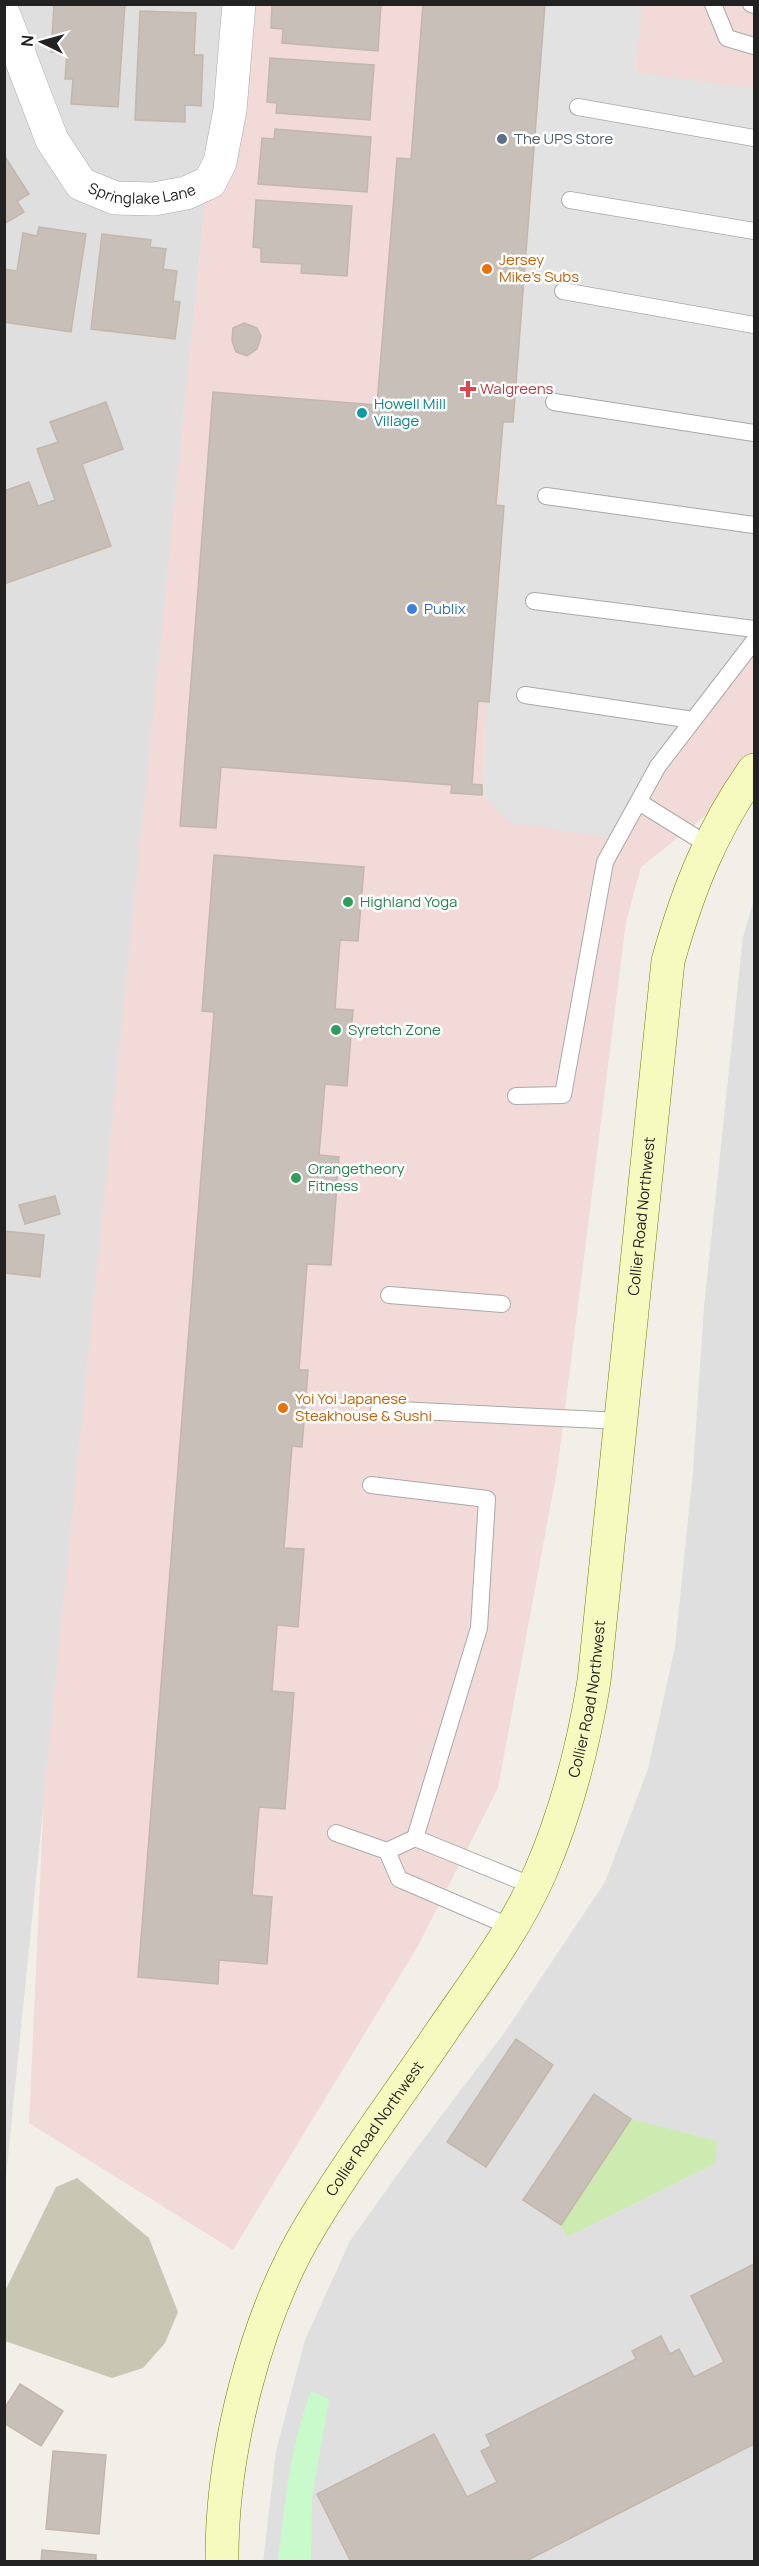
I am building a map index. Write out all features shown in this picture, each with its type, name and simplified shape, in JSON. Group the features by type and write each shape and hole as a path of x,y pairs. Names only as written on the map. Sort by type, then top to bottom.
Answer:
{"street":[{"name":"Springlake Lane","path":"4,15 52,140 81,184 116,198 154,199 186,193 210,182 220,162 230,110 239,4"},
{"name":"Collier Road Northwest","path":"222,2562 221,2534 229,2459 245,2387 272,2305 310,2226 511,1927 533,1886 567,1805 584,1744 594,1681 668,961 686,900 708,845 754,770"}],"lane":[{"path":"712,4 727,38 754,46"},
{"path":"578,107 754,138"},
{"path":"570,200 754,231"},
{"path":"563,291 754,325"},
{"path":"554,402 754,433"},
{"path":"546,496 754,525"},
{"path":"534,601 754,629"},
{"path":"516,1096 563,1095 605,862 658,766 754,641"},
{"path":"525,695 693,720"},
{"path":"639,802 708,845"},
{"path":"389,1294 502,1304"},
{"path":"379,1409 621,1421"},
{"path":"371,1485 487,1498 478,1628 415,1838"},
{"path":"336,1833 387,1851 415,1838 533,1886"},
{"path":"387,1851 399,1879 511,1927"}],"shaded area":[{"path":"5,5 225,5 5,2187"},
{"path":"225,5 754,5 754,777 641,867 626,922 558,1465 498,1788 418,1946 233,2250 29,2123 44,1793"},
{"path":"541,5 642,5 635,72 754,89 754,641 658,766 618,839 509,822 482,795 503,422"},
{"path":"754,900 754,2561 263,2562 276,2451 305,2340 350,2241 410,2157 505,2032 605,1882 648,1769 675,1647 693,1471 704,1307 743,937"},
{"path":"77,2178 149,2238 178,2312 165,2343 143,2368 112,2378 5,2341 5,2291 56,2187"}],"green space":[{"path":"631,2119 717,2141 716,2163 567,2237 561,2225"},
{"path":"311,2391 329,2399 312,2498 311,2561 278,2561 293,2454"}],"building":[{"path":"125,4 118,107 71,104 73,79 65,79 67,53 51,52 54,5"},
{"path":"272,4 381,4 378,51 282,43 283,29 271,28"},
{"name":"Howell Mill Village","path":"423,4 545,4 513,422 503,422 496,505 504,506 489,702 478,701 472,784 482,785 482,795 451,793 452,785 221,767 216,828 180,826 213,392 377,405 397,158 411,159"},
{"path":"140,11 196,13 194,55 203,55 201,106 185,105 185,122 135,120"},
{"path":"270,58 374,65 370,120 276,113 277,103 267,102"},
{"path":"275,129 371,137 367,192 258,184 262,138 274,139"},
{"path":"4,155 29,194 17,201 24,212 4,224"},
{"path":"256,200 352,206 347,276 301,273 302,264 261,262 261,248 253,247"},
{"path":"39,227 86,234 71,332 4,322 4,269 17,271 23,233 37,236"},
{"path":"102,234 151,240 150,247 166,249 163,269 177,271 173,301 180,302 175,339 91,329"},
{"path":"244,323 257,328 261,336 257,349 247,356 236,352 232,341 233,328"},
{"path":"106,402 123,449 82,464 111,546 4,584 4,491 29,482 38,506 55,500 37,449 58,442 50,422"},
{"path":"214,855 364,867 358,941 340,940 335,1009 353,1010 347,1086 325,1084 319,1155 339,1157 331,1265 307,1264 299,1370 308,1370 302,1447 292,1446 284,1548 304,1549 298,1627 277,1625 272,1691 294,1693 285,1809 259,1807 252,1895 272,1897 267,1964 219,1960 218,1984 138,1977 214,1012 202,1011"},
{"path":"55,1196 60,1214 25,1224 19,1205"},
{"path":"4,1231 44,1235 40,1277 4,1273"},
{"path":"516,2039 553,2065 486,2167 447,2142"},
{"path":"594,2094 631,2119 561,2225 523,2200"},
{"path":"754,2264 754,2444 524,2562 351,2562 317,2494 434,2434 467,2497 497,2482 481,2451 491,2446 486,2435 636,2359 632,2351 661,2336 670,2354 679,2349 694,2377 724,2362 691,2296"},
{"path":"20,2384 63,2411 41,2446 4,2423 4,2409"},
{"path":"53,2451 106,2455 99,2534 46,2529"},
{"path":"42,2550 96,2555 96,2562 41,2562"}],"place":[{"name":"The UPS Store","path":"502,139"},
{"name":"Jersey Mike's Subs","path":"487,269"},
{"name":"Walgreens","path":"468,389"},
{"name":"Howell Mill Village","path":"362,413"},
{"name":"Publix","path":"412,609"},
{"name":"Highland Yoga","path":"348,902"},
{"name":"Syretch Zone","path":"336,1030"},
{"name":"Orangetheory Fitness","path":"296,1178"},
{"name":"Yoi Yoi Japanese Steakhouse & Sushi","path":"283,1408"}]}
